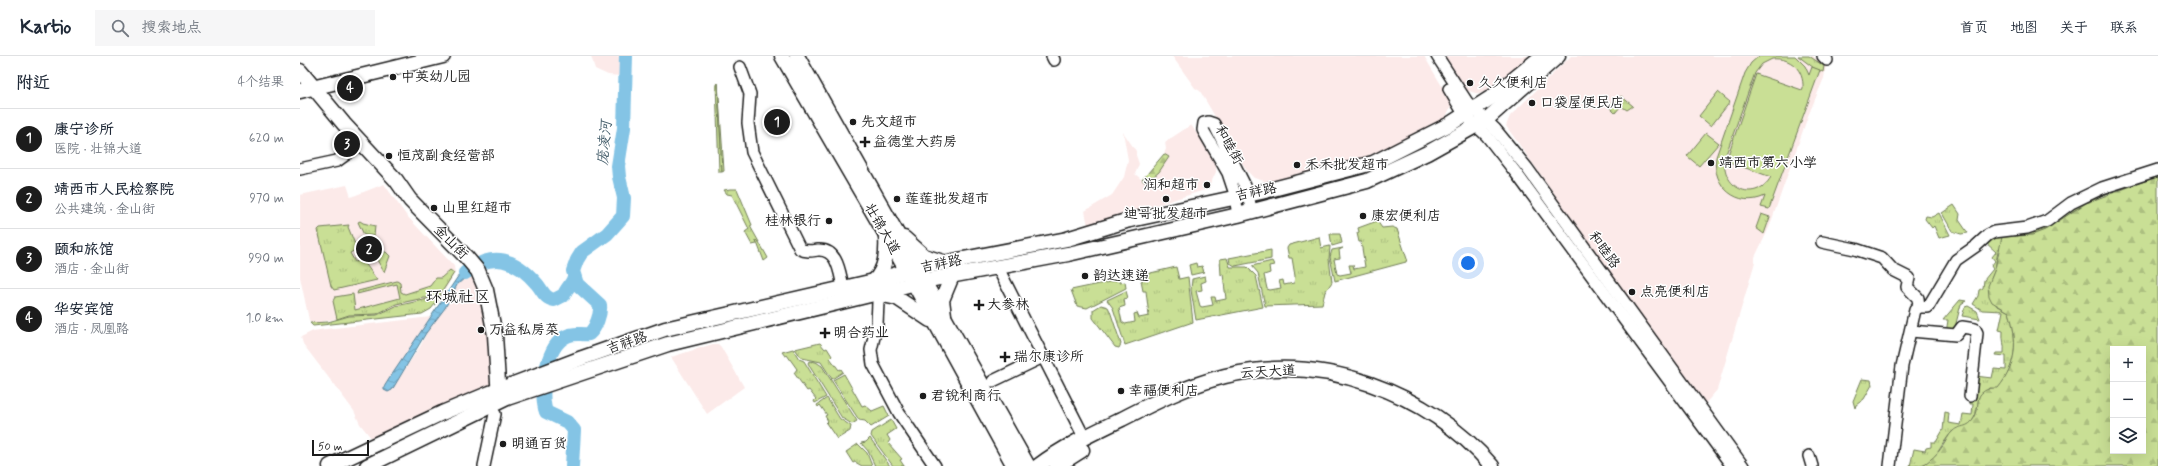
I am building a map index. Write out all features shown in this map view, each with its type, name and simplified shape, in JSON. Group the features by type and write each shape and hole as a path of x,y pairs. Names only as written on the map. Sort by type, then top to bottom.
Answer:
{"main road":[{"path":"305,83 357,72 413,56"},
{"path":"305,83 443,56"},
{"name":"壮锦大道","path":"782,56 890,231"},
{"name":"壮锦大道","path":"797,56 890,231 940,321 1014,466"},
{"name":"吉祥路","path":"367,466 529,384 559,373 668,344 875,293 946,263 1067,239 1126,221 1249,194 1373,163 1425,138 1492,97 1542,56"},
{"name":"吉祥路","path":"915,276 952,276 1068,254 1252,212 1367,181 1427,153 1481,122 1558,56"},
{"name":"金山街","path":"305,83 393,182 421,217 473,268"},
{"name":"金山街","path":"305,83 396,180 410,200 473,268 486,290 492,316 497,348 497,401"},
{"path":"1178,209 1181,227"},
{"path":"946,263 924,256 890,231 885,263 875,293 897,298 918,311 940,321 942,300 952,276"},
{"name":"壮锦大道","path":"940,321 1028,466"},
{"name":"云天大道","path":"1038,466 1110,424 1193,386 1227,376 1287,369 1323,372 1361,381 1415,403 1455,430 1492,466"},
{"name":"云天大道","path":"1057,466 1125,426 1198,392 1241,382 1293,378 1346,385 1371,392 1400,404 1438,426 1465,448 1482,466"},
{"name":"吉祥路","path":"330,466 442,413 497,401"}],"street":[{"name":"和睦路","path":"1429,56 1468,111 1527,168 1743,466"},
{"name":"和睦路","path":"1436,56 1459,92 1468,111"},
{"path":"740,67 750,94 748,123 752,152 800,249 805,252 825,250 830,252 834,256 842,282"},
{"name":"和睦街","path":"1238,215 1228,173 1203,130 1204,123 1208,122 1214,124 1249,194 1252,212"},
{"name":"和睦路","path":"1481,122 1516,173 1732,466"},
{"path":"300,169 337,160 359,145"},
{"path":"1890,466 1894,420 1902,366 1915,310 1919,307 1928,307 1956,260 1991,233 2027,228 2047,221 2072,203 2097,191 2158,170"},
{"path":"1822,242 1855,249 1882,258 1893,270 1909,278 1908,287 1918,298 1919,307"},
{"path":"1000,272 1083,435"},
{"path":"875,293 877,324 871,350 873,364 899,413 935,466"},
{"path":"1911,331 1956,335 1962,328 1975,329 1977,333 1970,396"},
{"path":"992,381 1043,358"},
{"path":"484,466 497,401"}],"shaded area":[{"path":"591,56 623,56 621,76 608,75 595,69"},
{"path":"1172,56 1424,56 1448,96 1451,106 1444,121 1386,149 1351,162 1268,182 1254,178 1247,171 1200,91 1195,88"},
{"path":"1440,56 1531,56 1492,89 1479,94 1465,90"},
{"path":"1571,56 1813,56 1826,66 1824,78 1808,116 1769,228 1755,257 1755,262 1717,390 1704,405 1506,126 1510,116"},
{"path":"1191,125 1216,161 1216,172 1208,189 1088,226 1085,211 1112,195 1124,177 1128,160 1123,132 1136,151 1139,164 1135,174 1146,183 1169,157 1164,154 1166,149 1165,142"},
{"path":"384,184 406,215 454,266 455,273 439,299 433,298 406,303 377,315 349,316 312,324 309,320 300,277 300,195 347,185 351,197"},
{"path":"472,276 479,288 489,342 490,385 372,439 360,424 354,411 303,344 301,337 313,331 326,329 431,317 384,387 390,392 421,345 428,330 445,308 457,285 466,277"},
{"path":"713,344 718,344 721,347 744,387 707,414 671,357"}],"green space":[{"path":"1759,56 1795,56 1805,66 1809,75 1812,67 1820,70 1769,209 1761,207 1765,196 1755,199 1745,199 1736,197 1728,192 1722,186 1716,168 1716,157 1745,73 1751,63","holes":["1772,59 1785,60 1799,70 1803,82 1803,88 1802,90 1756,74 1726,161 1771,177 1764,185 1756,190 1748,191 1740,189 1733,184 1728,177 1725,168 1725,157 1755,73 1762,64"]},
{"path":"1798,56 1809,56 1824,66 1823,72 1814,68"},
{"path":"718,83 722,172 719,172 716,84"},
{"path":"718,83 724,171 722,172"},
{"path":"1718,92 1730,102 1711,126 1699,116"},
{"path":"1621,96 1633,106 1627,110 1621,106 1615,113 1609,107 1613,101 1615,102"},
{"path":"1706,133 1719,143 1699,166 1687,156"},
{"path":"1164,154 1169,157 1159,172 1146,183 1142,180"},
{"path":"2158,172 2158,176 2101,196 2073,211 2054,226 2045,230 2032,235 2009,236 1998,251 1995,269 1991,279 1996,305 2009,312 2014,332 2014,352 2009,371 1998,389 1990,388 1979,397 1976,414 1969,424 1951,433 1931,460 1919,465 1910,466 1914,449 1925,451 1926,448 1931,447 1931,442 1936,442 1943,430 1945,412 1949,413 1948,423 1961,425 1963,414 1972,415 1973,404 1970,404 1975,376 1992,378 1994,369 2006,370 2006,356 1995,355 1996,353 2004,353 2003,331 1999,330 2003,311 1982,310 1973,304 1978,296 1979,290 1983,288 1984,280 1993,269 1991,266 1995,261 1992,257 1996,252 1985,242 1987,239 2073,207 2098,193"},
{"path":"2158,176 2158,466 1922,466 1938,452 1953,431 1968,425 1974,419 1977,411 1979,396 1988,389 1998,388 2009,370 2014,352 2014,332 2012,322 2009,312 1992,302 1989,296 1988,286 1995,269 2002,237 2032,235 2045,230 2086,203"},
{"path":"737,189 752,225 750,226 768,258 764,261 756,240 757,244 752,245 745,232 749,229 732,195 727,194 724,190"},
{"path":"1954,205 1960,214 1959,220 1968,233 1961,234 1952,231 1942,213"},
{"path":"1939,213 1950,235 1939,238 1934,226 1932,228 1925,219 1926,216 1932,217"},
{"path":"1761,214 1770,217 1764,234 1756,228"},
{"path":"360,221 375,226 374,236 364,235 358,222"},
{"path":"1377,221 1382,228 1392,227 1397,229 1407,259 1406,262 1335,281 1330,257 1332,250 1343,248 1339,250 1340,258 1334,259 1337,274 1340,275 1351,273 1349,265 1353,265 1354,269 1365,267 1361,242 1359,242 1357,233 1359,232 1358,228"},
{"path":"349,225 348,227 357,249 350,253 355,262 362,259 377,280 334,290 331,286 318,230 320,228"},
{"path":"1330,234 1340,234 1342,243 1332,246"},
{"path":"1319,237 1321,248 1330,246 1329,259 1332,282 1325,292 1322,304 1265,306 1258,273 1252,266 1272,261 1274,265 1269,266 1270,273 1264,275 1267,289 1270,290 1281,288 1279,281 1283,280 1284,285 1294,283 1295,276 1292,258 1289,258 1287,248 1289,245"},
{"path":"1271,250 1271,259 1235,266 1230,263 1229,258"},
{"path":"381,252 386,252 390,256 384,272 377,260"},
{"path":"1227,258 1230,267 1247,267 1256,276 1263,307 1196,320 1191,290 1192,279 1205,276 1206,281 1201,283 1202,290 1196,291 1200,306 1213,305 1211,297 1215,297 1216,301 1226,299 1223,274 1221,275 1220,259"},
{"path":"1196,263 1197,267 1202,266 1204,272 1191,275 1189,265"},
{"path":"1176,267 1179,279 1188,277 1193,322 1125,345 1113,308 1107,300 1126,291 1128,298 1124,299 1125,306 1119,308 1122,322 1125,324 1135,322 1134,314 1137,313 1139,318 1149,316 1146,291 1143,291 1141,281 1143,280 1142,275"},
{"path":"450,270 454,273 438,298 424,298 396,304 377,314 349,315 337,319 333,301 335,297 353,294 355,310 400,298 397,284 357,294 358,291 397,281 400,283 401,292 405,294 430,286 436,278 441,278"},
{"path":"1119,280 1120,283 1125,282 1126,288 1087,308 1077,306 1071,290"},
{"path":"433,298 439,299 431,309 422,314 313,326 310,323 328,322 349,316 377,315 396,306"},
{"path":"1960,300 1966,301 1961,304 1954,331 1946,333 1948,320 1943,320"},
{"path":"1101,305 1108,307 1110,311 1121,344 1119,348 1115,347 1093,318 1093,310"},
{"path":"1968,306 1977,311 1980,319 1962,316 1965,307"},
{"path":"820,343 825,349 827,348 832,356 830,358 839,370 841,369 843,372 832,379 821,362 802,358 795,349"},
{"path":"793,349 799,359 804,361 826,397 815,403 814,401 816,399 809,390 807,391 794,373 797,369 787,355 785,356 782,352"},
{"path":"809,361 816,362 822,366 857,421 852,424 842,418 810,367 808,363"},
{"path":"844,374 862,406 865,405 872,411 884,406 889,416 871,427 865,421 859,420 833,380"},
{"path":"1862,379 1871,380 1872,385 1864,399 1856,405 1855,408 1853,401"},
{"path":"827,398 840,419 851,426 850,431 837,439 826,423 828,421 825,416 827,415 820,405 818,407 817,405"},
{"path":"891,420 896,429 887,435 890,440 888,443 902,459 900,460 904,466 893,466 871,436 872,432"},
{"path":"870,438 890,466 875,466 868,451 861,443 866,442"},
{"path":"858,444 867,453 872,466 862,466 855,462 853,463 846,452"}],"water":[{"path":"465,266 472,276 466,277 457,285 445,308 426,333 392,390 388,392 384,390 384,387 389,379"}],"waterway":[{"name":"庞凌河","path":"572,466 574,430 567,422 546,412 543,393 544,382 549,359 560,341 570,335 589,334 596,325 599,317 600,305 577,284 573,271 582,252 607,234 623,216 624,198 618,166 624,128 626,56"},
{"path":"465,273 475,266 485,262 503,260 512,263 529,275 546,296 554,300 564,295 574,277"}],"place":[{"name":"中英幼儿园","path":"393,77"},
{"name":"久久便利店","path":"1470,83"},
{"name":"华安宾馆","path":"350,88"},
{"name":"口袋屋便民店","path":"1532,103"},
{"name":"康宁诊所","path":"777,122"},
{"name":"先文超市","path":"853,122"},
{"name":"益德堂大药房","path":"865,142"},
{"name":"颐和旅馆","path":"347,144"},
{"name":"恒茂副食经营部","path":"389,156"},
{"name":"靖西市第六小学","path":"1711,163"},
{"name":"禾禾批发超市","path":"1297,165"},
{"name":"润和超市","path":"1207,185"},
{"name":"莲莲批发超市","path":"897,199"},
{"name":"迪哥批发超市","path":"1166,199"},
{"name":"山里红超市","path":"434,208"},
{"name":"康宏便利店","path":"1363,216"},
{"name":"桂林银行","path":"829,221"},
{"name":"靖西市人民检察院","path":"369,249"},
{"name":"韵达速递","path":"1085,276"},
{"name":"点亮便利店","path":"1632,292"},
{"name":"大参林","path":"979,305"},
{"name":"万益私房菜","path":"481,330"},
{"name":"明合药业","path":"825,333"},
{"name":"瑞尔康诊所","path":"1005,357"},
{"name":"幸福便利店","path":"1121,391"},
{"name":"君锐利商行","path":"923,396"},
{"name":"明通百货","path":"503,444"}],"district":[{"name":"环城社区","path":"458,297"}]}
